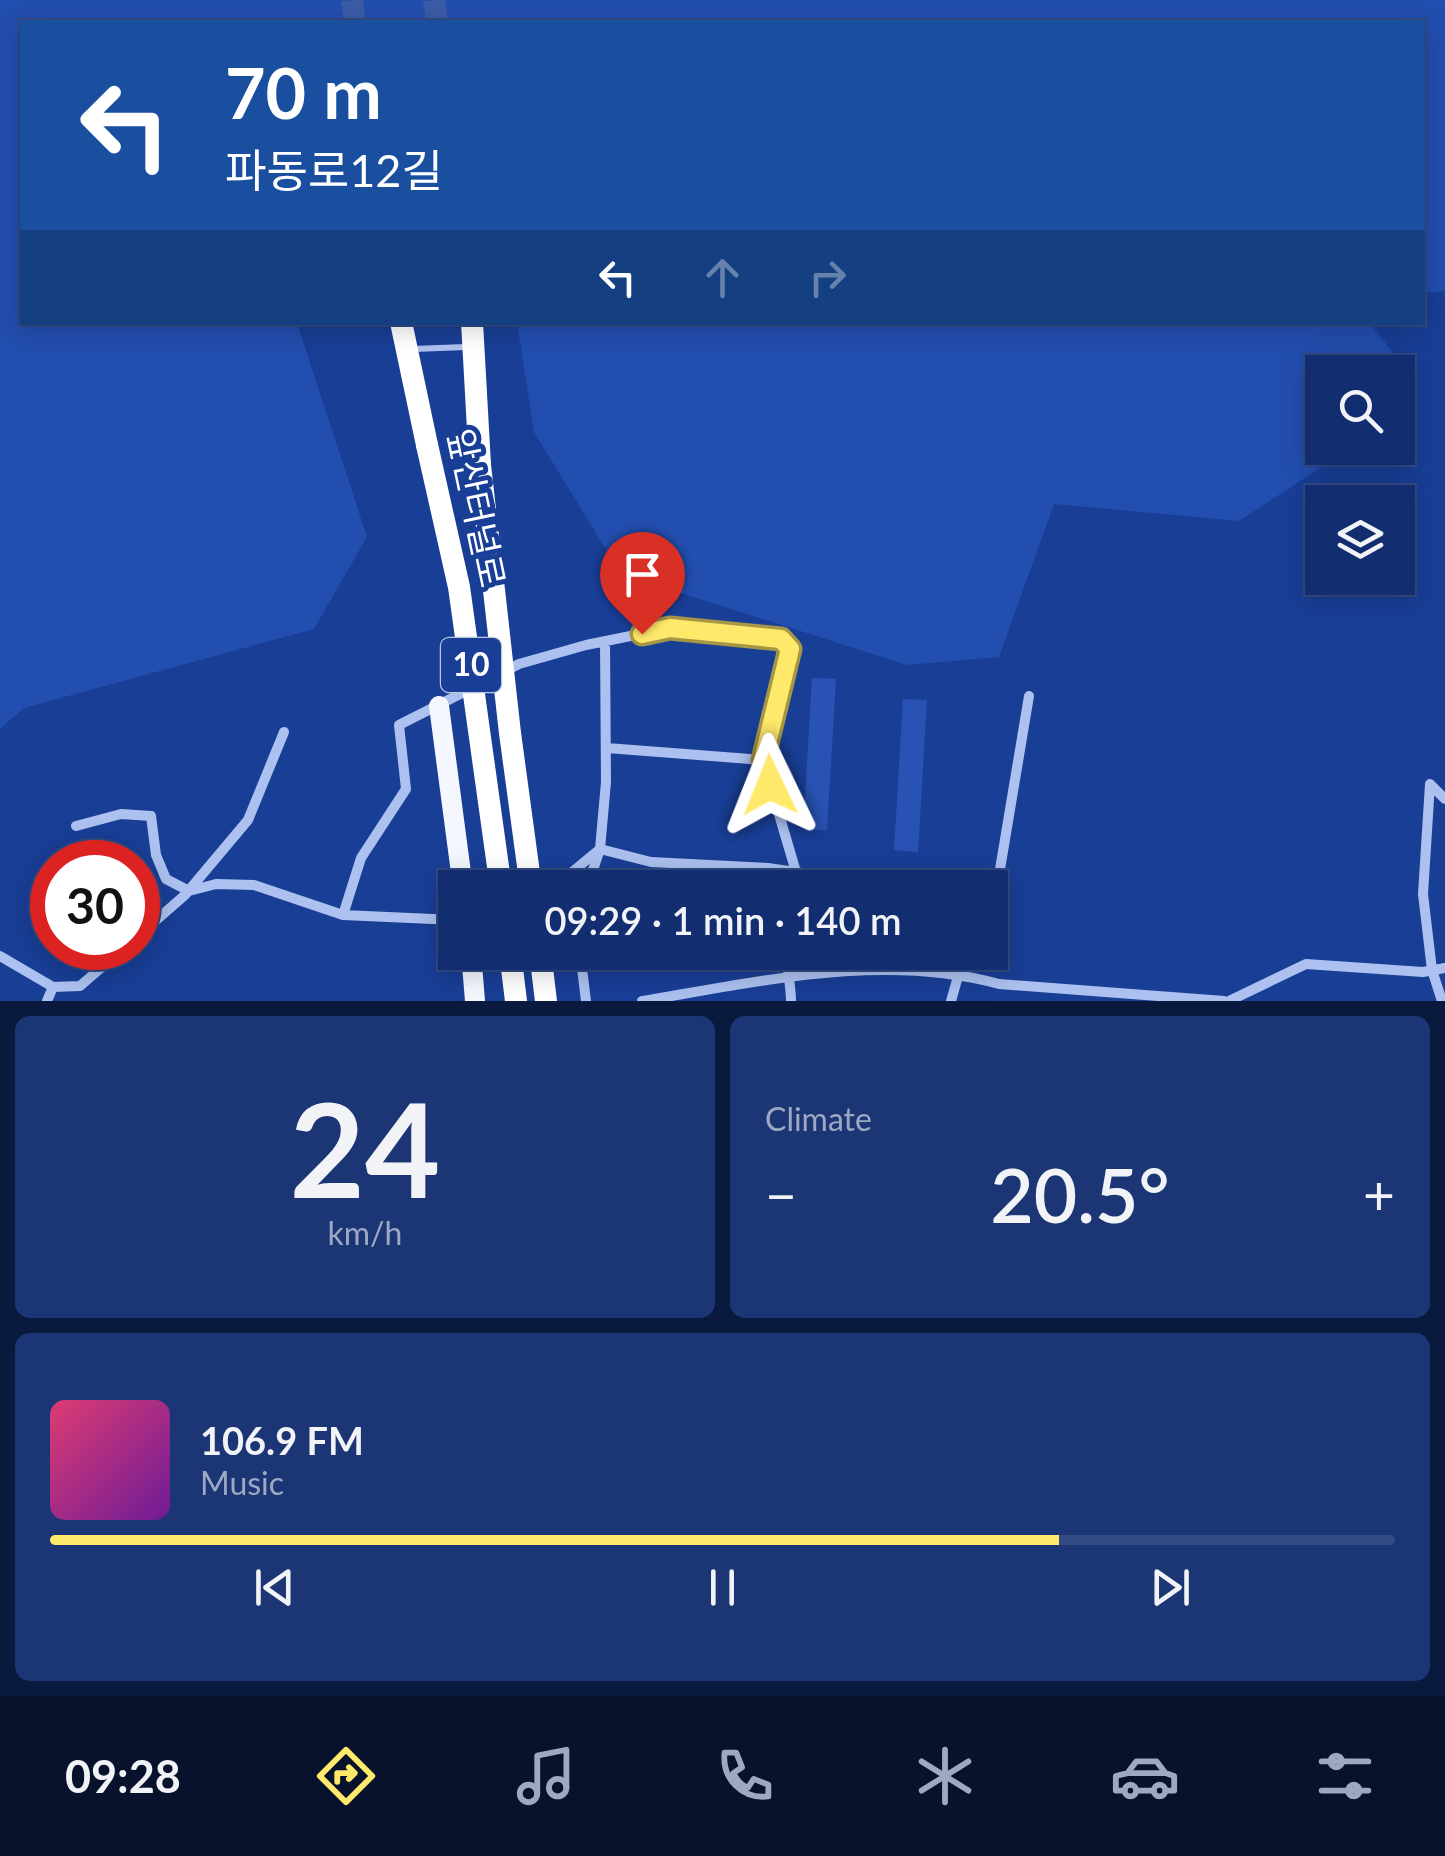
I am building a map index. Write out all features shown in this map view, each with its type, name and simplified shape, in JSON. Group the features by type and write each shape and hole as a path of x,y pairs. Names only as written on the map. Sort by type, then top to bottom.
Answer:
{"highway":[{"name":"앞산터널로","path":"403,325 458,587 499,870"},
{"name":"앞산터널로","path":"472,325 492,581 529,870"},
{"path":"512,970 516,1001"},
{"path":"542,970 546,1001"}],"main road":[{"path":"439,706 462,870"}],"street":[{"path":"343,915 361,858 406,789 400,725 519,664 670,628 781,639 790,649 763,760 795,870"},
{"path":"593,870 600,849 607,748 605,641"},
{"path":"999,870 1029,696"},
{"path":"160,917 189,891 248,820 284,732"},
{"path":"607,748 763,760"},
{"path":"1442,1001 1423,894 1430,784 1445,800"},
{"path":"76,826 121,814 151,816 156,856 166,878 189,891 216,884 254,885 343,915 438,919"},
{"path":"576,870 600,849"},
{"path":"600,849 651,862 767,870"},
{"path":"0,956 53,987 80,986 99,970"},
{"path":"642,1001 791,977 915,969 960,973 999,984 1230,1001 1306,964 1439,969"},
{"path":"472,970 475,1000 484,1001"},
{"path":"582,970 586,1001"},
{"path":"787,970 791,1001"},
{"path":"952,1001 962,970"},
{"path":"47,1001 53,987"},
{"path":"1050,1001 1051,988"}],"lane":[{"path":"407,350 473,347"}],"shaded area":[{"path":"0,0 1445,0 1445,291 1425,293 1425,20 20,20 20,325 298,325 367,537 314,629 24,708 0,729"},
{"path":"517,325 1372,325 1395,355 1305,355 1305,465 1325,465 1239,521 1054,504 999,657 907,665 621,574 534,432"}],"building":[{"path":"812,678 836,679 827,830 803,829"},
{"path":"903,699 927,700 918,852 894,850"}],"tunnel":[{"path":"352,0 355,20"},
{"path":"434,0 437,20"}],"route":[{"path":"642,634 670,628 781,639 790,649 763,760 770,785"}]}
